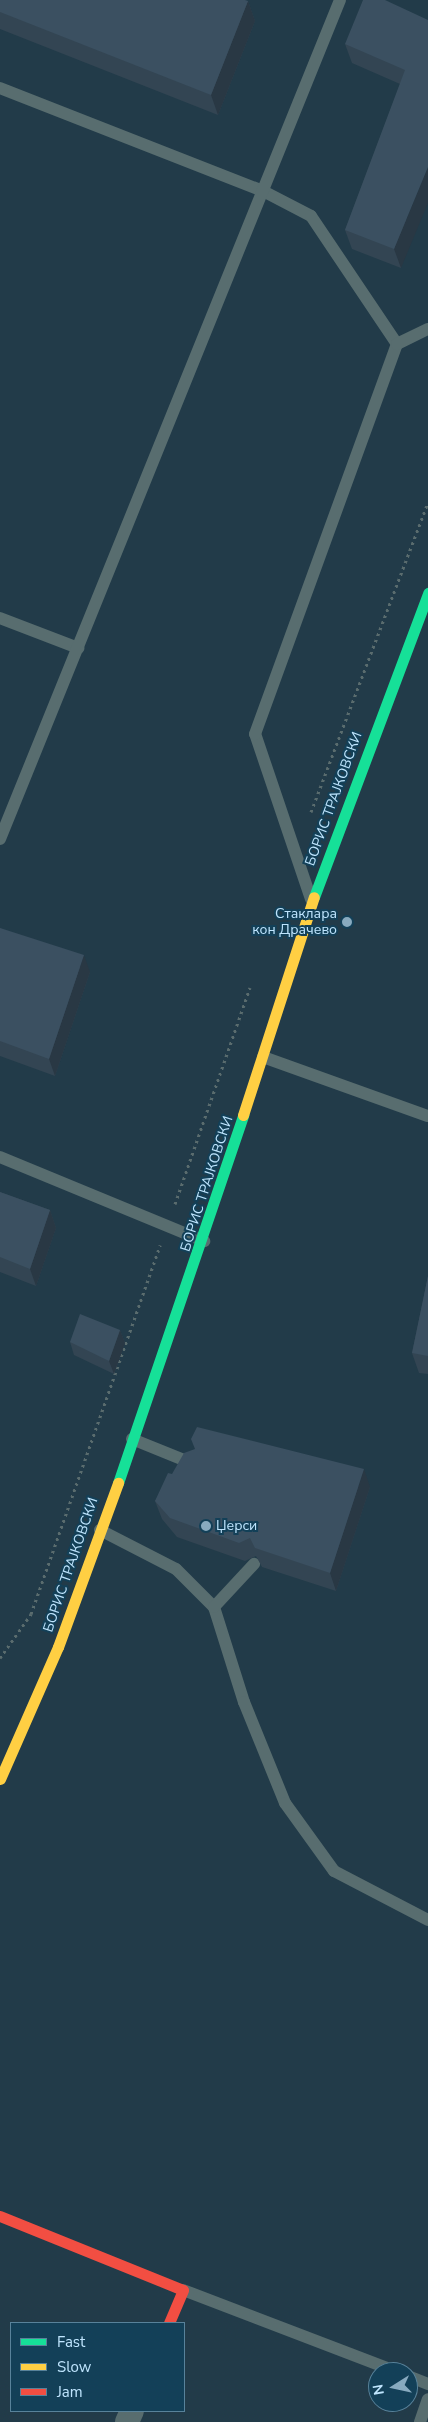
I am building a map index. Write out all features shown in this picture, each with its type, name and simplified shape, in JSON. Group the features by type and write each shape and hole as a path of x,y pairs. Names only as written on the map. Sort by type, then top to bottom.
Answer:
{"main road":[{"name":"БОРИС ТРАЈКОВСКИ","path":"0,1779 58,1646 100,1530 204,1241 312,903 428,593"},
{"path":"0,2216 183,2290 168,2322"}],"lane":[{"path":"0,839 340,0"},
{"path":"0,88 263,191 311,216 398,344"},
{"path":"312,903 255,734 398,344 428,329"},
{"path":"0,618 78,648"},
{"path":"263,1057 428,1116"},
{"path":"0,1157 204,1241"},
{"path":"132,1439 194,1464"},
{"path":"100,1530 176,1569 214,1607 244,1702 286,1803 334,1871 428,1920"},
{"path":"214,1607 254,1564"},
{"path":"183,2290 372,2362"},
{"path":"420,2422 428,2399"}],"path":[{"path":"296,856 428,502"},
{"path":"0,1658 31,1614 251,986"}],"building":[{"path":"0,0 248,1 211,95 0,12"},
{"path":"363,0 385,0 428,20 428,167 394,249 345,230 405,70 345,44"},
{"path":"0,928 84,955 49,1059 0,1041"},
{"path":"0,1192 50,1210 30,1269 0,1257"},
{"path":"428,1276 428,1356 412,1353"},
{"path":"80,1314 120,1330 109,1361 70,1342"},
{"path":"197,1427 364,1469 330,1573 255,1548 250,1538 239,1543 170,1518 155,1501 168,1473 172,1474 184,1453 195,1449 191,1439"}],"traffic: fast":[{"path":"314,897 428,593"},
{"path":"118,1483 243,1115"}],"traffic: slow":[{"path":"243,1115 314,897"},
{"path":"0,1779 58,1647 118,1483"}],"traffic: jam":[{"path":"0,2216 183,2290 169,2322"}],"place":[{"name":"Стаклара кон Драчево","path":"347,922"},
{"name":"Џерси","path":"206,1526"}]}
